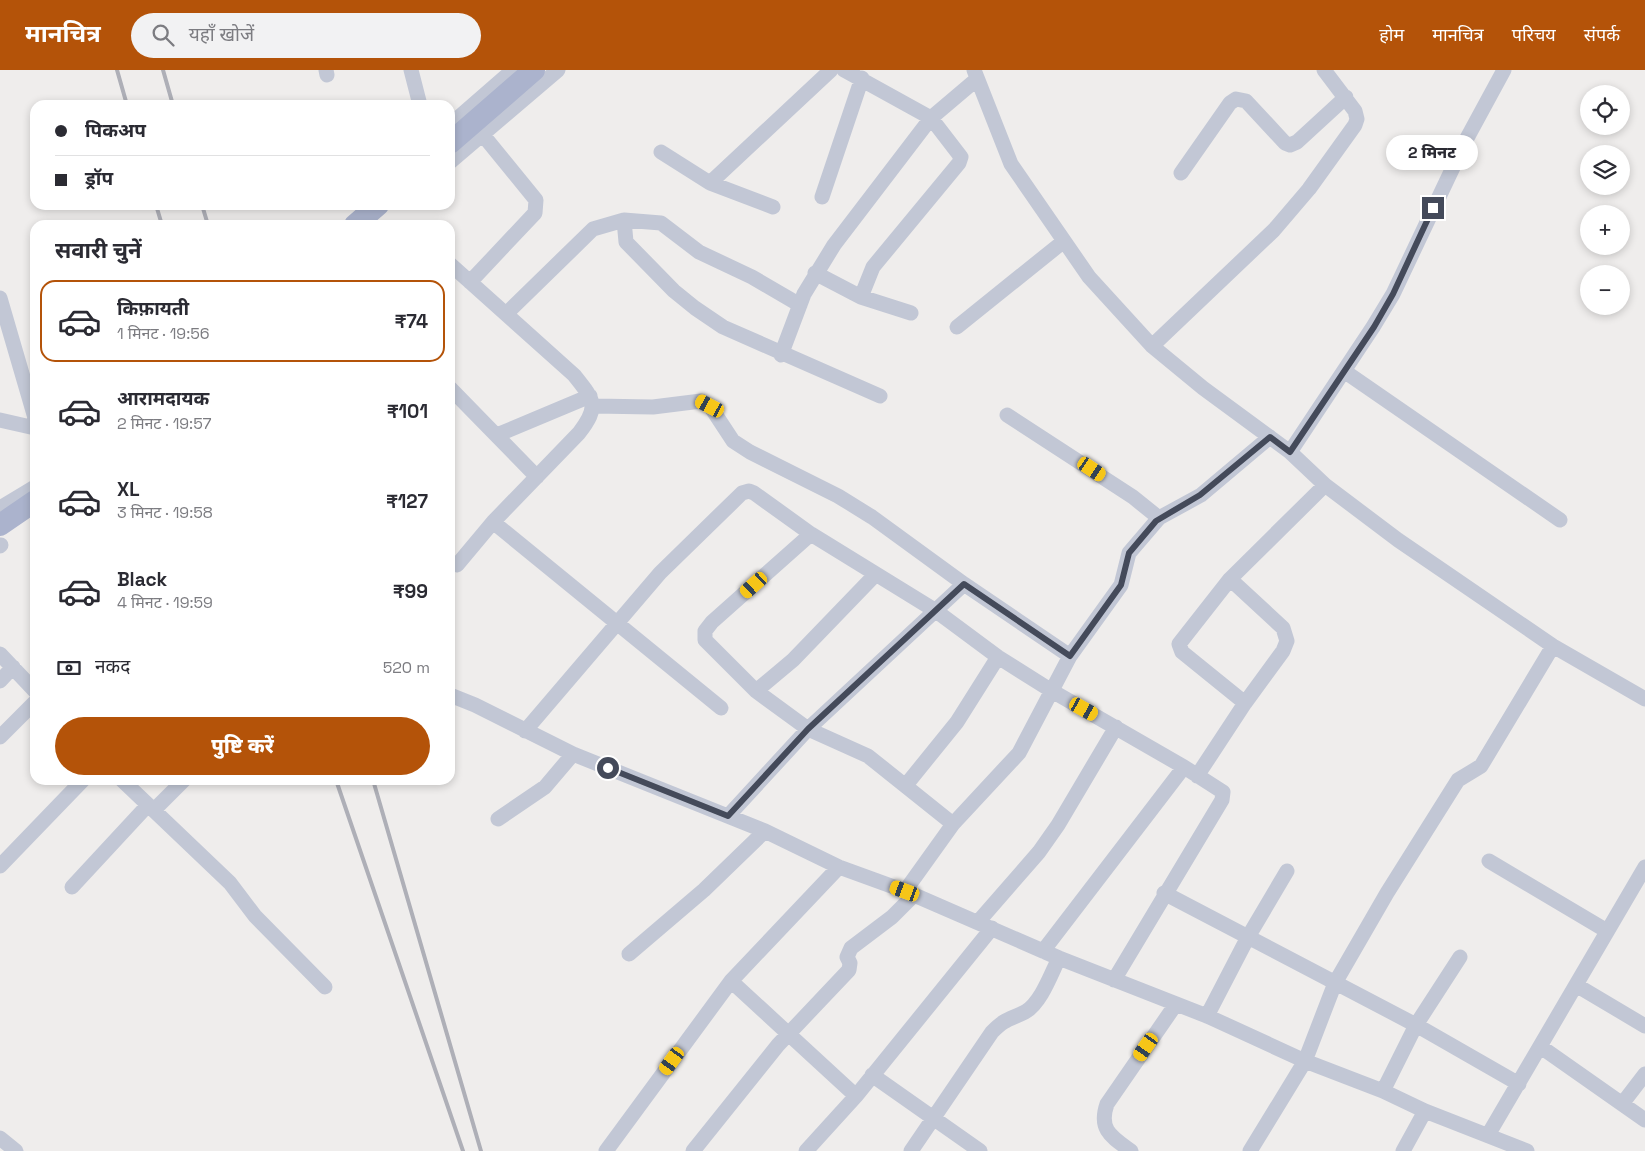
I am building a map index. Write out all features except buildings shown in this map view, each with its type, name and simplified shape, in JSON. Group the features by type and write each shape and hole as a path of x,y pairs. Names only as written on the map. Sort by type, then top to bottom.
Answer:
{"main road":[{"path":"455,139 534,70"},
{"path":"361,220 372,210"},
{"path":"0,526 30,505"}],"street":[{"path":"411,70 419,100"},
{"path":"455,121 513,70"},
{"path":"455,158 558,70"},
{"path":"710,183 831,70"},
{"path":"844,70 862,78 931,118 960,153 961,160 872,267 861,296"},
{"path":"1152,346 1230,274 1274,230 1309,190 1358,118 1346,97 1324,70"},
{"path":"1290,452 1393,294 1466,140 1504,70"},
{"path":"781,354 815,273 931,118 976,74 1011,164 1089,277 1152,346 1203,388 1290,452 1325,485 1398,540 1553,646 1645,699"},
{"path":"822,197 862,78"},
{"path":"1181,173 1230,103 1236,98 1246,101 1285,143 1290,145 1297,142 1346,97"},
{"path":"470,282 535,213 536,200 483,135"},
{"path":"662,152 710,183 773,207"},
{"path":"506,314 593,229 624,220 661,223 699,252 752,277 800,305"},
{"path":"624,220 626,242 674,291 723,328 880,396"},
{"path":"957,327 1064,241"},
{"path":"455,268 574,375 592,401 591,418 579,433 493,522 457,565"},
{"path":"815,273 861,296 911,313"},
{"path":"0,298 30,401"},
{"path":"1344,371 1560,520"},
{"path":"455,393 537,477"},
{"path":"497,435 592,401 653,407 701,401 710,406 733,441 864,512 964,584 1070,656"},
{"path":"1007,415 1126,492 1159,518"},
{"path":"0,420 30,427"},
{"path":"693,1151 789,1033 849,970 850,963 847,957 851,948 892,917 953,824 1019,753 1070,656 1121,585 1129,553 1159,518 1200,495 1270,437"},
{"path":"1245,703 1179,648 1182,639 1230,579 1325,485"},
{"path":"0,508 30,490"},
{"path":"525,731 618,625 660,573 745,491 754,493 811,534 936,612 998,657 1052,691 1218,788 1223,796 1114,980"},
{"path":"493,522 721,708"},
{"path":"811,534 704,631 705,640 756,691 808,729 868,756 953,824"},
{"path":"756,691 793,660 875,574"},
{"path":"1197,776 1245,703 1283,651 1287,641 1283,628 1230,579"},
{"path":"728,816 808,729 964,584"},
{"path":"1250,1151 1307,1053 1335,983 1387,893 1458,780 1481,766 1553,646"},
{"path":"0,654 30,686"},
{"path":"906,785 956,722 998,657"},
{"path":"0,680 13,667"},
{"path":"455,697 573,754 766,831 839,867 909,893 1114,980 1307,1053 1425,1111 1527,1151"},
{"path":"0,737 30,707"},
{"path":"978,922 1053,832 1116,727"},
{"path":"498,819 545,787 573,754"},
{"path":"1043,951 1184,767"},
{"path":"0,866 78,785"},
{"path":"127,785 230,883 254,916 325,986"},
{"path":"72,886 151,807 178,785"},
{"path":"629,954 704,890 766,831"},
{"path":"1489,861 1607,931"},
{"path":"1488,1135 1645,866"},
{"path":"606,1151 731,981 839,867"},
{"path":"1207,1016 1248,937 1287,871"},
{"path":"1164,893 1416,1025 1519,1084"},
{"path":"806,1151 856,1096 992,928"},
{"path":"911,1151 934,1120 992,1032 1002,1021 1026,1011 1035,1002 1059,958"},
{"path":"1383,1091 1416,1025 1460,958"},
{"path":"731,981 856,1096"},
{"path":"1576,985 1645,1026"},
{"path":"1131,1151 1114,1138 1105,1128 1102,1117 1107,1104 1176,1004"},
{"path":"1541,1047 1645,1120"},
{"path":"1622,1104 1645,1074"},
{"path":"872,1075 980,1151"},
{"path":"1403,1151 1425,1111"},
{"path":"0,1138 16,1151"}],"railway":[{"path":"117,70 126,100"},
{"path":"163,70 172,100"},
{"path":"158,210 160,220"},
{"path":"204,210 206,220"},
{"path":"338,785 463,1151"},
{"path":"374,785 481,1151"}],"route":[{"path":"608,768 728,816 808,729 964,584 1070,656 1121,585 1125,577 1126,558 1129,553 1159,518 1200,495 1270,437 1290,452 1374,327 1393,294 1433,208"}]}
